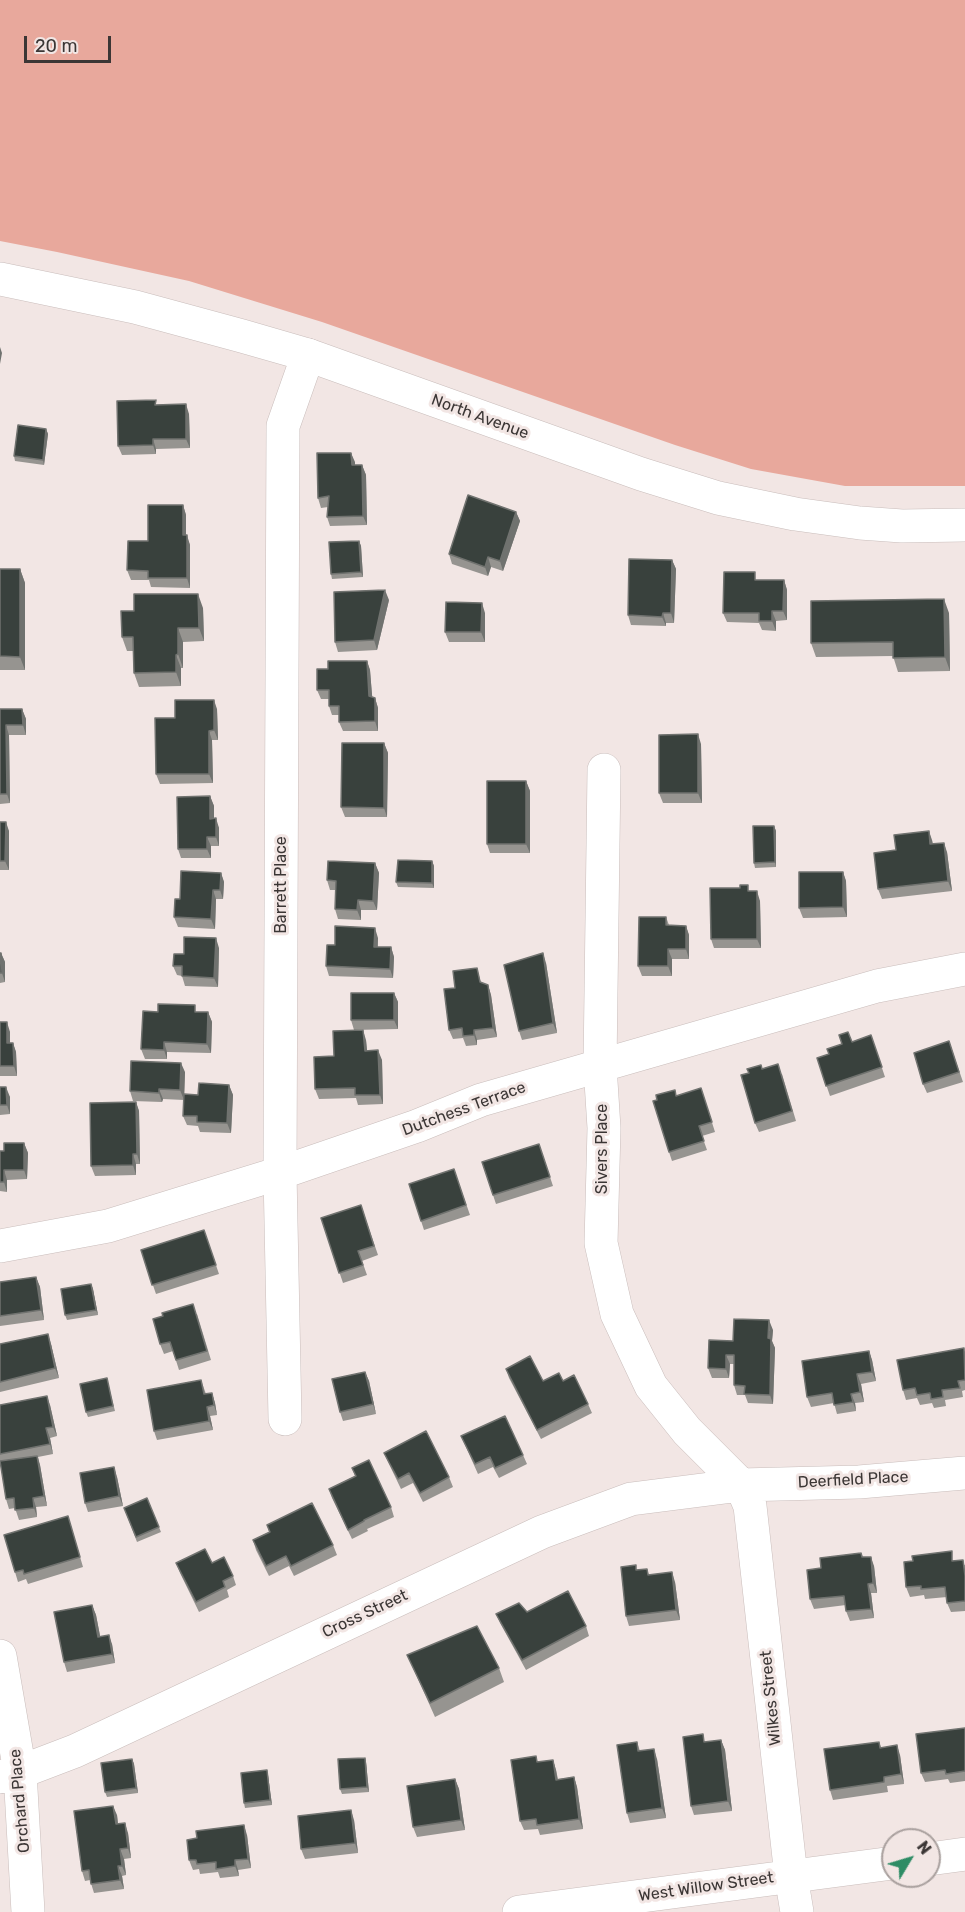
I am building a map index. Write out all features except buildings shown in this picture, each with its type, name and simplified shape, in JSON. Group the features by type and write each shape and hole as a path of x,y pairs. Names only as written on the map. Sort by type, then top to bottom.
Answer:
{"street":[{"name":"North Avenue","path":"0,279 135,307 308,355 641,474 718,498 795,514 860,523 902,526 965,525"},
{"name":"Barrett Place","path":"285,1419 280,1173 283,426 308,355"},
{"name":"Sivers Place","path":"604,770 600,1066 604,1128 601,1244 617,1314 651,1386 687,1431 741,1485"},
{"name":"Dutchess Terrace","path":"0,1246 108,1226 280,1173 417,1126 481,1100 877,986 965,969"},
{"name":"Deerfield Place","path":"741,1485 859,1482 965,1473"},
{"name":"Cross Street","path":"10,1774 75,1751 542,1532 632,1499 741,1485"},
{"name":"Wilkes Street","path":"741,1485 751,1513 791,1876 797,1912"},
{"name":"Orchard Place","path":"0,1656 10,1774 28,1912"},
{"path":"941,1857 965,1854"},
{"name":"West Willow Street","path":"519,1912 881,1865"}],"shaded area":[{"path":"0,0 965,0 965,486 845,486 751,469 675,445 322,322 189,281 0,241"}]}
